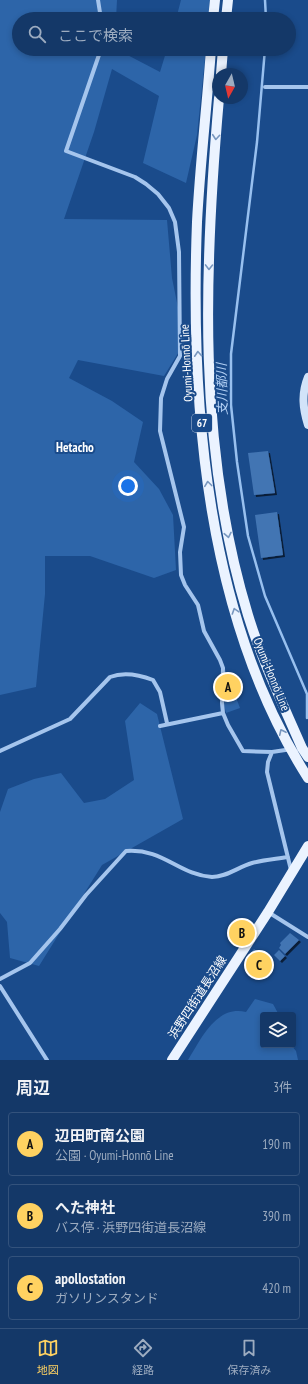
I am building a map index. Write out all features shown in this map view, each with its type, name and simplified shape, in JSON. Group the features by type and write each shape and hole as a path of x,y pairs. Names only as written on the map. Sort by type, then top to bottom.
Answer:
{"main road":[{"path":"214,12 215,0"},
{"path":"227,12 228,0"},
{"name":"Oyumi-Honnō Line","path":"210,56 198,221 196,333 204,454 212,516 230,595 261,687 290,749 308,778"},
{"path":"221,68 222,56"},
{"name":"Oyumi-Honnō Line","path":"219,104 210,220 208,314 213,416 225,519 248,616 264,660 305,747 308,757"},
{"name":"浜野四街道長沼線","path":"172,1060 268,912 308,846"}],"street":[{"path":"98,0 100,12"},
{"path":"99,56 66,151 135,177 146,184 162,199 175,222 179,252 181,346 180,356 167,379 161,398 160,431 171,480 184,527 180,552 181,575 185,585 198,605 204,631 221,664 224,712 228,725 243,751 272,752 305,747"},
{"path":"265,87 308,87"},
{"path":"308,377 304,387 303,404 308,425"},
{"path":"0,751 70,719 110,677 116,674 124,674 153,680 160,692 167,723"},
{"path":"160,726 167,723 224,712"},
{"path":"272,752 268,762 267,772 292,872"},
{"path":"0,979 30,963 60,929 86,895 126,851 140,850 166,858 191,873 211,876 224,875 256,862 288,857"},
{"path":"268,912 308,937"},
{"path":"0,986 47,1060"}],"shaded area":[{"path":"0,0 117,0 116,12 12,12 12,56 129,56 160,72 165,56 205,56 197,135 186,183 143,163 159,96 112,69 94,132 64,219 167,220 172,278 185,342 164,376 78,360 69,378 112,401 143,422 134,462 159,489 173,515 176,570 154,578 90,556 45,556 45,594 36,687 0,695"},
{"path":"181,0 210,0 209,12 178,12"},
{"path":"225,669 240,708 226,713 224,705"},
{"path":"140,703 157,714 183,819 102,865 39,966 10,958 7,922 0,913 0,812 8,789 34,779 61,773 84,803 105,799 134,780 125,721"},
{"path":"255,999 273,1004 277,1012 260,1012 260,1048 294,1048 296,1051 298,1060 188,1060 204,1034 218,1019 235,1011 246,1012"}],"building":[{"path":"268,451 275,493 254,495 248,453"},
{"path":"277,512 283,555 261,558 255,515"},
{"path":"290,933 299,940 285,954 279,948 281,945 280,943"},
{"path":"254,949 266,960 262,969 251,972 248,970 255,962 248,957"},
{"path":"279,950 285,956 280,961 274,955"}],"waterway":[{"name":"支川都川","path":"265,0 266,12"},
{"name":"支川都川","path":"264,56 257,142 231,354 231,405 237,462 248,536 265,596 307,694 307,718"}],"place":[{"name":"辺田町南公園","path":"228,687"},
{"name":"へた神社","path":"242,933"},
{"name":"apollostation","path":"259,965"}],"district":[{"name":"Hetacho","path":"75,447"}]}
